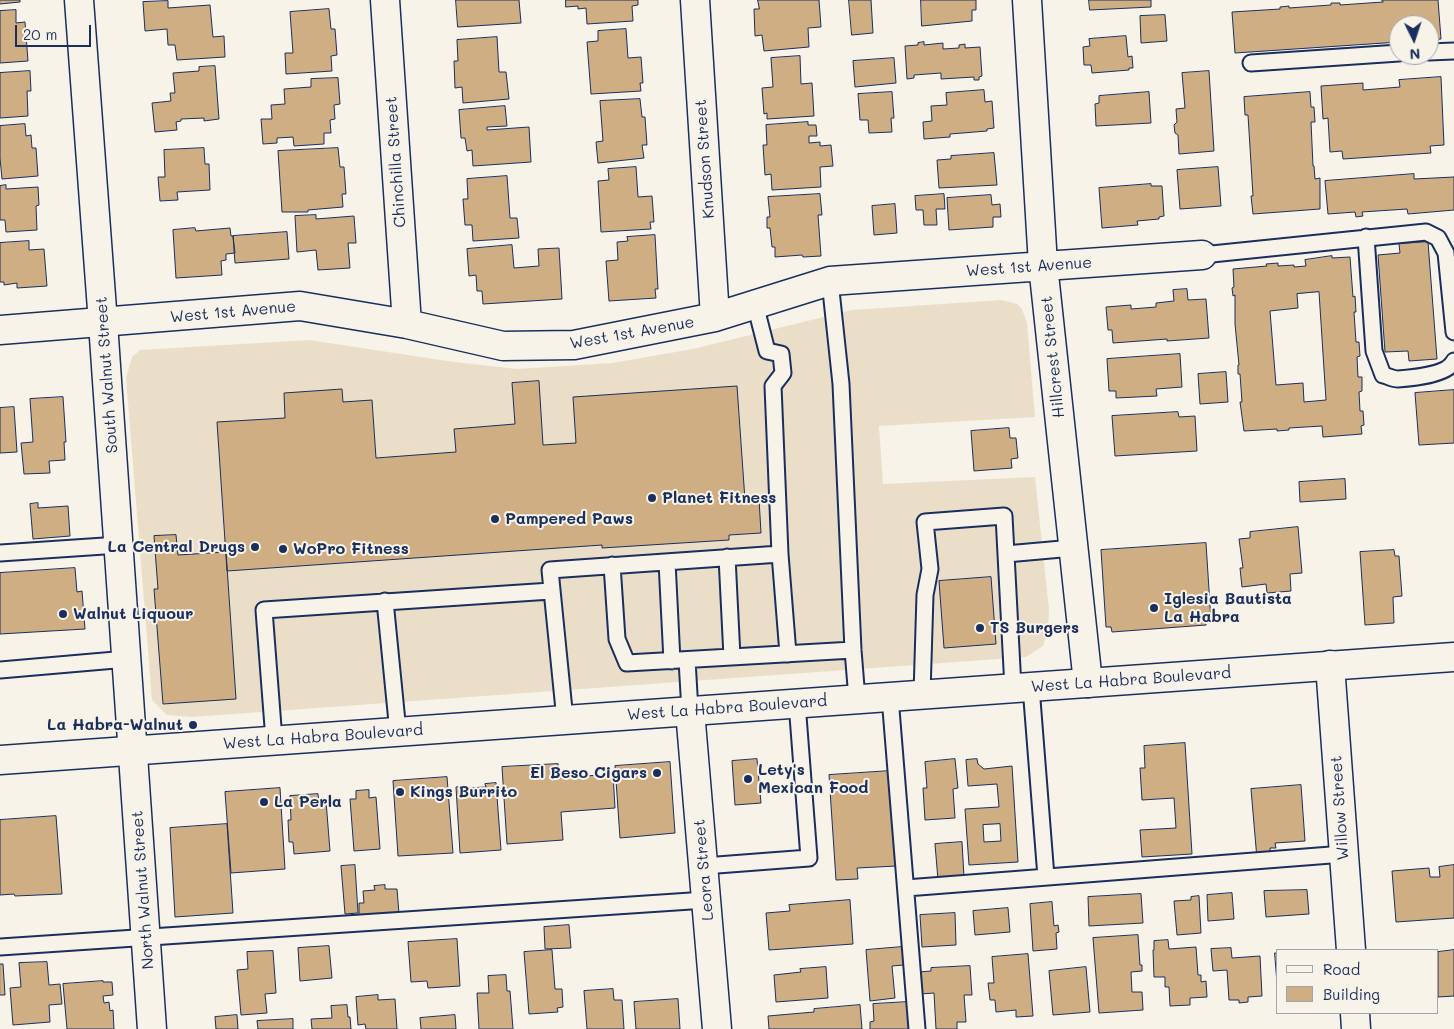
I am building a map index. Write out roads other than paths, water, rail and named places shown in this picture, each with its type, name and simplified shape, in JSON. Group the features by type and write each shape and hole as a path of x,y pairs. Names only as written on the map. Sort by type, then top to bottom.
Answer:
{"street":[{"name":"South Walnut Street","path":"79,0 133,751"},
{"name":"Chinchilla Street","path":"385,0 408,324"},
{"name":"Knudson Street","path":"694,0 715,318"},
{"name":"Hillcrest Street","path":"1026,0 1043,265 1088,683"},
{"name":"West 1st Avenue","path":"0,330 300,306 408,324 503,346 574,345 715,318 830,281 1043,265 1202,256"},
{"name":"West La Habra Boulevard","path":"0,760 1454,656"},
{"name":"Willow Street","path":"1330,665 1351,949"},
{"name":"Leora Street","path":"690,711 718,1029"},
{"name":"North Walnut Street","path":"133,751 152,1029"},
{"path":"1355,1014 1356,1029"}],"lane":[{"path":"1439,52 1454,51"},
{"path":"1251,63 1389,54"},
{"path":"1202,256 1426,232 1438,238 1446,253 1454,332"},
{"path":"1366,237 1374,351 1383,375 1397,379 1439,373 1452,366 1454,361"},
{"path":"830,281 841,384 853,650 857,699"},
{"path":"755,304 766,351 780,354 783,373 773,386 780,554 788,654"},
{"path":"922,694 925,595 930,569 925,522 1004,516 1006,554 1046,877"},
{"path":"0,553 119,545"},
{"path":"1006,554 1074,548"},
{"path":"565,720 550,570 780,554"},
{"path":"728,558 732,657"},
{"path":"667,562 679,660 690,711"},
{"path":"612,565 617,639 627,663 853,650"},
{"path":"274,740 264,610 551,591"},
{"path":"385,601 398,732"},
{"path":"0,670 127,660"},
{"path":"890,697 917,1029"},
{"path":"704,866 809,858 797,704"},
{"path":"906,888 1344,854"},
{"path":"0,947 706,900"}],"place":[{"name":"Planet Fitness","path":"652,498"},
{"name":"Pampered Paws","path":"495,519"},
{"name":"La Central Drugs","path":"255,547"},
{"name":"WoPro Fitness","path":"283,549"},
{"name":"Iglesia Bautista La Habra","path":"1154,608"},
{"name":"Walnut Liquour","path":"63,614"},
{"name":"TS Burgers","path":"980,628"},
{"name":"La Habra-Walnut","path":"193,725"},
{"name":"El Beso Cigars","path":"657,773"},
{"name":"Lety's Mexican Food","path":"748,779"},
{"name":"Kings Burrito","path":"400,792"},
{"name":"La Perla","path":"264,802"}]}
